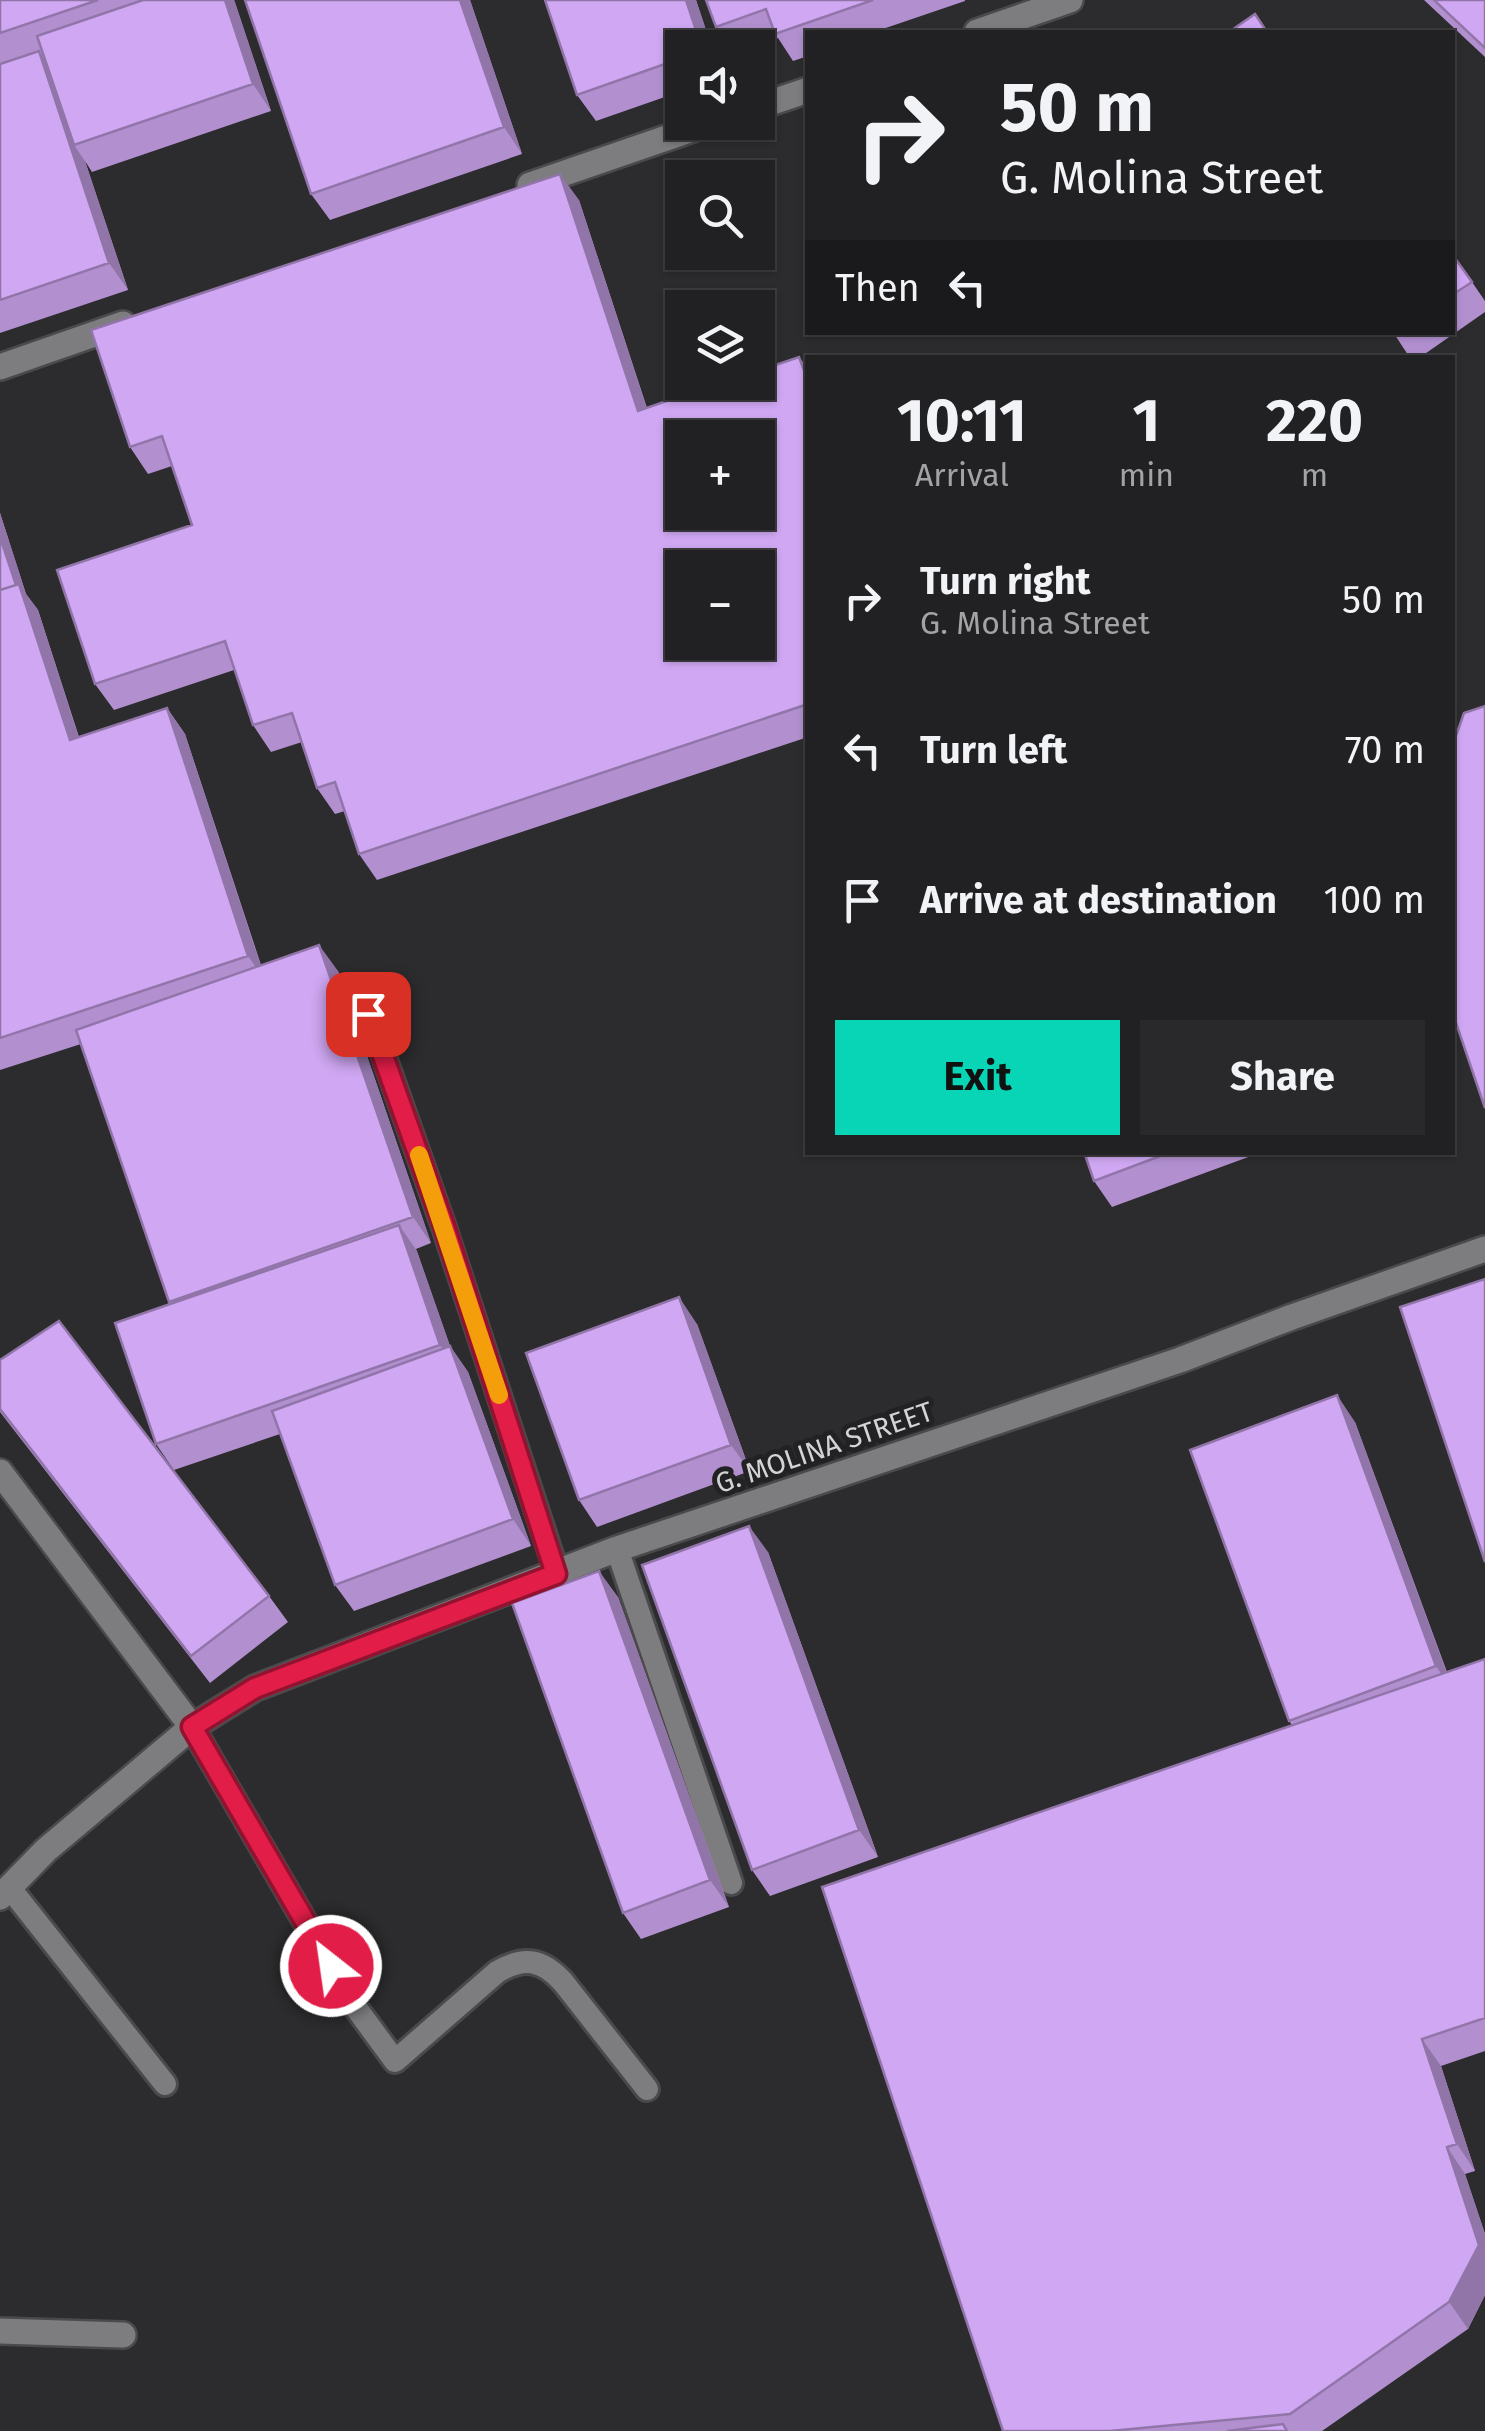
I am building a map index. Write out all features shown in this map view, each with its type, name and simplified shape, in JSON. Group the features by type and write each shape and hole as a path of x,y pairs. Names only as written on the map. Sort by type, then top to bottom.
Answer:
{"street":[{"path":"983,30 1070,0"},
{"path":"775,101 805,91"},
{"path":"510,192 665,139"},
{"path":"0,367 142,318"},
{"name":"G. MOLINA STREET","path":"5,1892 46,1850 192,1727 255,1688 616,1549 1180,1360 1485,1249"},
{"path":"0,1472 192,1727"},
{"path":"0,2331 123,2335"}],"lane":[{"path":"368,1014 444,1226 556,1574"},
{"path":"616,1549 731,1882"},
{"path":"192,1727 351,2000 395,2061 497,1972 513,1962 530,1960 550,1968 563,1982 648,2089"},
{"path":"5,1892 164,2084"}],"building":[{"path":"0,0 98,0 0,33"},
{"path":"143,0 225,0 253,84 74,145 37,36"},
{"path":"245,0 460,0 504,127 311,194"},
{"path":"545,0 686,0 696,30 665,30 665,64 577,95"},
{"path":"706,0 873,0 775,34 766,9 716,27"},
{"path":"1434,0 1485,0 1485,48"},
{"path":"1255,14 1266,30 1232,30"},
{"path":"39,51 109,263 0,300 0,64"},
{"path":"560,174 638,411 670,400 775,400 775,365 799,357 805,373 805,705 359,854 335,782 317,788 292,713 253,725 225,641 95,684 57,570 192,525 162,436 130,447 91,330"},
{"path":"1455,258 1472,282 1455,293"},
{"path":"0,537 16,585 0,590"},
{"path":"19,584 70,740 167,708 248,956 0,1038 0,590"},
{"path":"1485,706 1485,1108 1455,1020 1455,738 1464,713"},
{"path":"319,945 413,1217 169,1302 76,1030"},
{"path":"1085,1155 1163,1155 1094,1181"},
{"path":"399,1225 440,1345 156,1444 115,1323"},
{"path":"1485,1279 1485,1562 1400,1307"},
{"path":"679,1297 731,1445 579,1500 526,1353"},
{"path":"59,1321 269,1596 191,1656 0,1409 0,1360"},
{"path":"450,1346 513,1519 335,1585 272,1411"},
{"path":"1337,1395 1436,1666 1289,1721 1190,1450"},
{"path":"749,1526 859,1830 752,1870 642,1565"},
{"path":"599,1571 710,1880 623,1913 512,1603"},
{"path":"1485,1659 1485,2018 1422,2039 1457,2144 1447,2147 1479,2245 1449,2302 1290,2414 1110,2431 1003,2431 822,1887"},
{"path":"1283,2424 1287,2431 1227,2431"}],"slow traffic":[{"path":"419,1155 499,1395"}],"route":[{"path":"331,1966 192,1727 255,1688 556,1574 444,1226 368,1014"}]}
